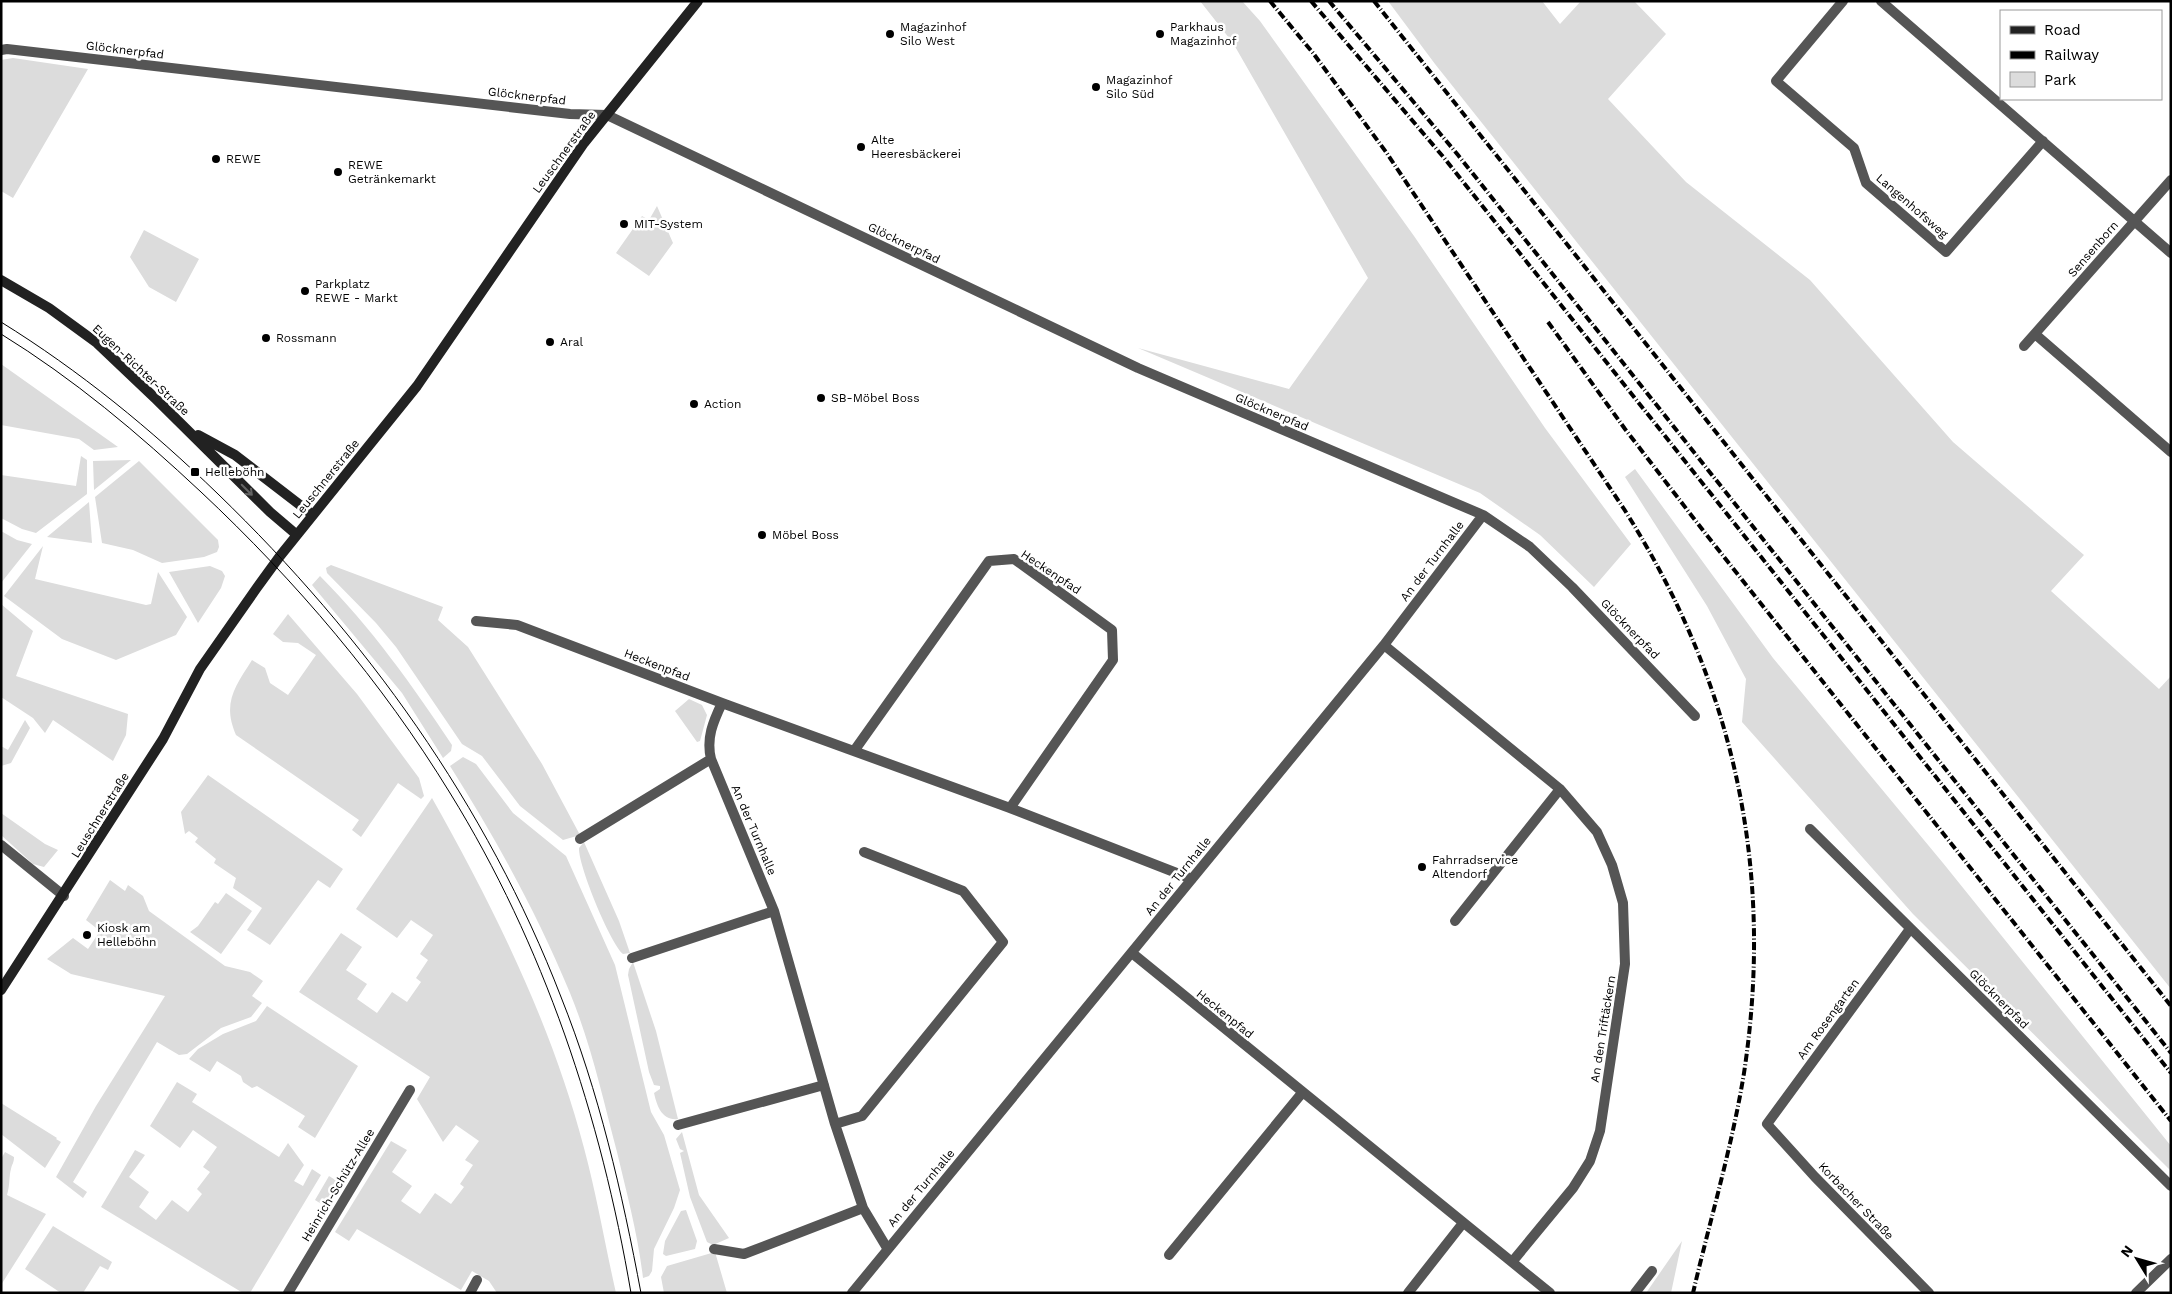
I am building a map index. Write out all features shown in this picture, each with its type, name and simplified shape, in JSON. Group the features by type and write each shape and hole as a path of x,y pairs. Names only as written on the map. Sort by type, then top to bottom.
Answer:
{"main road":[{"name":"Leuschnerstraße","path":"1,990 64,896 163,740 200,669 297,535 416,386 580,148 698,1"},
{"name":"Eugen-Richter-Straße","path":"1,280 49,308 97,343 270,512 297,535"},
{"name":"Eugen-Richter-Straße","path":"188,430 235,455 313,515"}],"street":[{"name":"Langenhofsweg","path":"1843,1 1776,81 1854,148 1866,183 1946,252 2043,140"},
{"path":"1881,1 2171,253"},
{"name":"Glöcknerpfad","path":"1,50 7,49 570,114 607,115 1138,368 1483,515 1530,547 1572,586 1695,716"},
{"name":"Sensenborn","path":"2024,346 2171,180"},
{"path":"2035,334 2171,452"},
{"name":"An der Turnhalle","path":"852,1293 1384,645 1483,515"},
{"name":"Heckenpfad","path":"854,751 989,561 1014,559 1112,630 1113,660 1010,808"},
{"name":"Heckenpfad","path":"476,621 517,625 722,703 1010,808 1192,879"},
{"name":"An den Triftäckern","path":"1384,645 1560,789 1597,832 1612,865 1623,903 1625,964 1600,1131 1590,1161 1573,1188 1512,1262"},
{"name":"An der Turnhalle","path":"722,703 713,722 707,745 711,759 774,911 835,1124 863,1208 888,1248"},
{"path":"580,839 711,759"},
{"path":"1456,921 1560,789"},
{"name":"Glöcknerpfad","path":"1810,829 2171,1186"},
{"path":"1,845 64,896"},
{"path":"835,1124 862,1116 1003,942 963,891 864,852"},
{"path":"632,958 774,911"},
{"name":"Am Rosengarten","path":"1767,1124 1910,929"},
{"name":"Heckenpfad","path":"1132,953 1302,1094 1550,1293"},
{"path":"678,1125 824,1085"},
{"name":"Heinrich-Schütz-Allee","path":"288,1293 410,1090"},
{"path":"1169,1255 1302,1094"},
{"name":"Korbacher Straße","path":"1767,1124 1815,1177 1929,1293"},
{"path":"714,1249 744,1254 863,1208"},
{"path":"1408,1293 1463,1223"},
{"path":"2136,1293 2171,1259"},
{"path":"1635,1293 1652,1271"},
{"path":"470,1293 477,1280"}],"green space":[{"path":"1200,1 1242,1 1260,21 1414,236 1545,428 1631,544 1594,587 1540,535 1480,493 1138,348 1289,389 1368,278 1233,43"},
{"path":"1388,1 1542,1 1560,24 1581,1 1634,1 1666,34 1608,99 1686,182 1810,280 1953,442 2084,555 2051,591 2159,689 2171,676 2171,989 1435,64"},
{"path":"13,58 88,69 13,198 1,191 1,60"},
{"path":"657,206 673,243 649,276 616,253 642,216 649,220"},
{"path":"144,230 199,259 176,302 149,287 130,257"},
{"path":"1,364 118,447 94,450 79,439 1,425"},
{"path":"81,456 87,460 87,494 36,533 22,529 1,518 1,475 76,486"},
{"path":"131,460 94,490 93,461"},
{"path":"139,461 218,540 219,547 217,552 204,557 162,563 133,550 102,543 95,497"},
{"path":"1635,469 1773,658 1943,863 2171,1146 2171,1171 1913,914 1742,722 1746,679 1707,606 1625,477"},
{"path":"89,502 92,543 47,537"},
{"path":"1,531 17,540 32,544 1,583"},
{"path":"43,546 35,579 146,605 151,604 158,572 187,617 176,635 116,660 62,639 4,596"},
{"path":"331,565 443,607 438,620 468,647 542,764 580,835 563,840 520,806 482,756 462,744 396,647 376,623 327,573 326,568"},
{"path":"210,566 222,571 225,576 221,588 198,623 169,572"},
{"path":"320,576 374,636 452,745 451,751 443,758 402,693 312,585"},
{"path":"1,604 33,631 16,676 128,714 126,735 113,761 53,720 45,733 33,718 1,697"},
{"path":"288,614 357,694 419,778 424,796 421,799 398,783 361,837 352,830 359,820 236,735 232,724 230,704 232,696 252,660 265,668 270,683 288,695 316,655 298,643 283,642 273,634"},
{"path":"689,699 702,705 707,715 700,741 697,742 675,711"},
{"path":"25,720 30,728 11,763 1,766 1,746 8,750"},
{"path":"463,757 476,764 513,813 566,856 615,965 651,1112 664,1135 680,1190 674,1208 654,1249 652,1271 649,1276 643,1278 635,1230 617,1152 596,1072 577,1012 530,905 484,821 450,766"},
{"path":"208,775 343,869 330,888 318,880 270,945 247,930 262,908 233,888 236,878 214,863 216,859 195,842 198,838 189,831 185,834 181,812"},
{"path":"432,798 499,925 538,1012 555,1057 571,1102 589,1166 616,1293 497,1293 489,1281 472,1271 461,1290 357,1229 349,1241 335,1232 391,1141 407,1150 392,1172 412,1186 401,1201 420,1214 435,1193 451,1204 464,1187 460,1184 473,1165 465,1160 479,1141 456,1125 443,1142 417,1099 430,1077 299,992 341,933 362,947 346,970 367,984 357,999 377,1013 392,992 407,1002 421,982 416,978 428,960 420,954 433,935 411,920 397,938 356,909"},
{"path":"1,813 45,844 58,850 44,867 33,864 1,835"},
{"path":"584,842 619,921 630,953 623,954 617,947 603,920 580,857 579,848"},
{"path":"110,880 125,891 128,885 143,896 149,911 225,966 250,972 263,981 252,996 262,1003 251,1017 221,1028 187,1054 179,1055 157,1042 73,1182 87,1192 83,1198 56,1177 96,1106 165,996 71,974 47,959 73,938 88,949 100,931 86,920"},
{"path":"226,893 252,911 221,954 190,932 198,926 215,902 218,904"},
{"path":"633,962 656,1031 678,1119 668,1118 664,1115 655,1098 654,1093 660,1089 660,1086 654,1085 649,1072 628,975"},
{"path":"267,1006 358,1066 315,1138 298,1127 305,1116 257,1086 252,1088 243,1082 241,1076 217,1061 210,1072 189,1059 198,1049 223,1034 256,1021"},
{"path":"177,1082 197,1094 192,1102 279,1157 288,1143 304,1165 294,1181 303,1186 312,1169 321,1175 250,1293 243,1293 101,1207 135,1150 145,1155 129,1177 149,1192 139,1207 156,1220 172,1200 188,1212 202,1194 197,1189 210,1172 203,1167 217,1147 193,1130 180,1148 150,1126"},
{"path":"1,1103 61,1142 45,1168 1,1134"},
{"path":"682,1132 699,1195 729,1238 713,1245 707,1242 690,1197 680,1153 684,1151 680,1149 676,1139"},
{"path":"5,1152 14,1157 7,1195 46,1214 1,1285 1,1159"},
{"path":"329,1176 337,1181 339,1188 331,1202 323,1205 315,1200"},
{"path":"686,1210 697,1241 695,1249 666,1256 663,1254 665,1241 681,1211"},
{"path":"53,1226 112,1262 108,1270 100,1266 83,1293 61,1293 25,1269"},
{"path":"1682,1241 1671,1293 1646,1293"},
{"path":"715,1252 727,1293 664,1293 661,1277 667,1266"}],"tram line":[{"path":"1,322 59,360 114,402 218,494 272,549 323,606 372,665 417,727 459,791 497,857 531,926 561,997 575,1033 598,1106 626,1218 641,1293"},
{"path":"1,334 54,369 105,408 177,470 236,526 304,597 336,634 424,752 484,851 514,911 541,972 585,1098 603,1162 631,1293"}],"railway":[{"path":"1270,1 1313,53 1386,152 1624,509 1662,575 1694,642 1718,710 1737,780 1749,851 1754,923 1752,997 1739,1101 1693,1293"},
{"path":"1311,1 1445,159 2171,1073"},
{"path":"1329,1 1458,155 2171,1053"},
{"path":"1374,1 2171,1006"},
{"path":"1548,322 1625,429 1705,533 2171,1121"}],"place":[{"name":"Magazinhof Silo West","path":"890,34"},
{"name":"Parkhaus Magazinhof","path":"1160,34"},
{"name":"Magazinhof Silo Süd","path":"1096,87"},
{"name":"Alte Heeresbäckerei","path":"861,147"},
{"name":"REWE","path":"216,159"},
{"name":"REWE Getränkemarkt","path":"338,172"},
{"name":"MIT-System","path":"624,224"},
{"name":"Parkplatz REWE - Markt","path":"305,291"},
{"name":"Rossmann","path":"266,338"},
{"name":"Aral","path":"550,342"},
{"name":"SB-Möbel Boss","path":"821,398"},
{"name":"Action","path":"694,404"},
{"name":"Helleböhn","path":"195,472"},
{"name":"Möbel Boss","path":"762,535"},
{"name":"Fahrradservice Altendorf","path":"1422,867"},
{"name":"Kiosk am Helleböhn","path":"87,935"}]}
